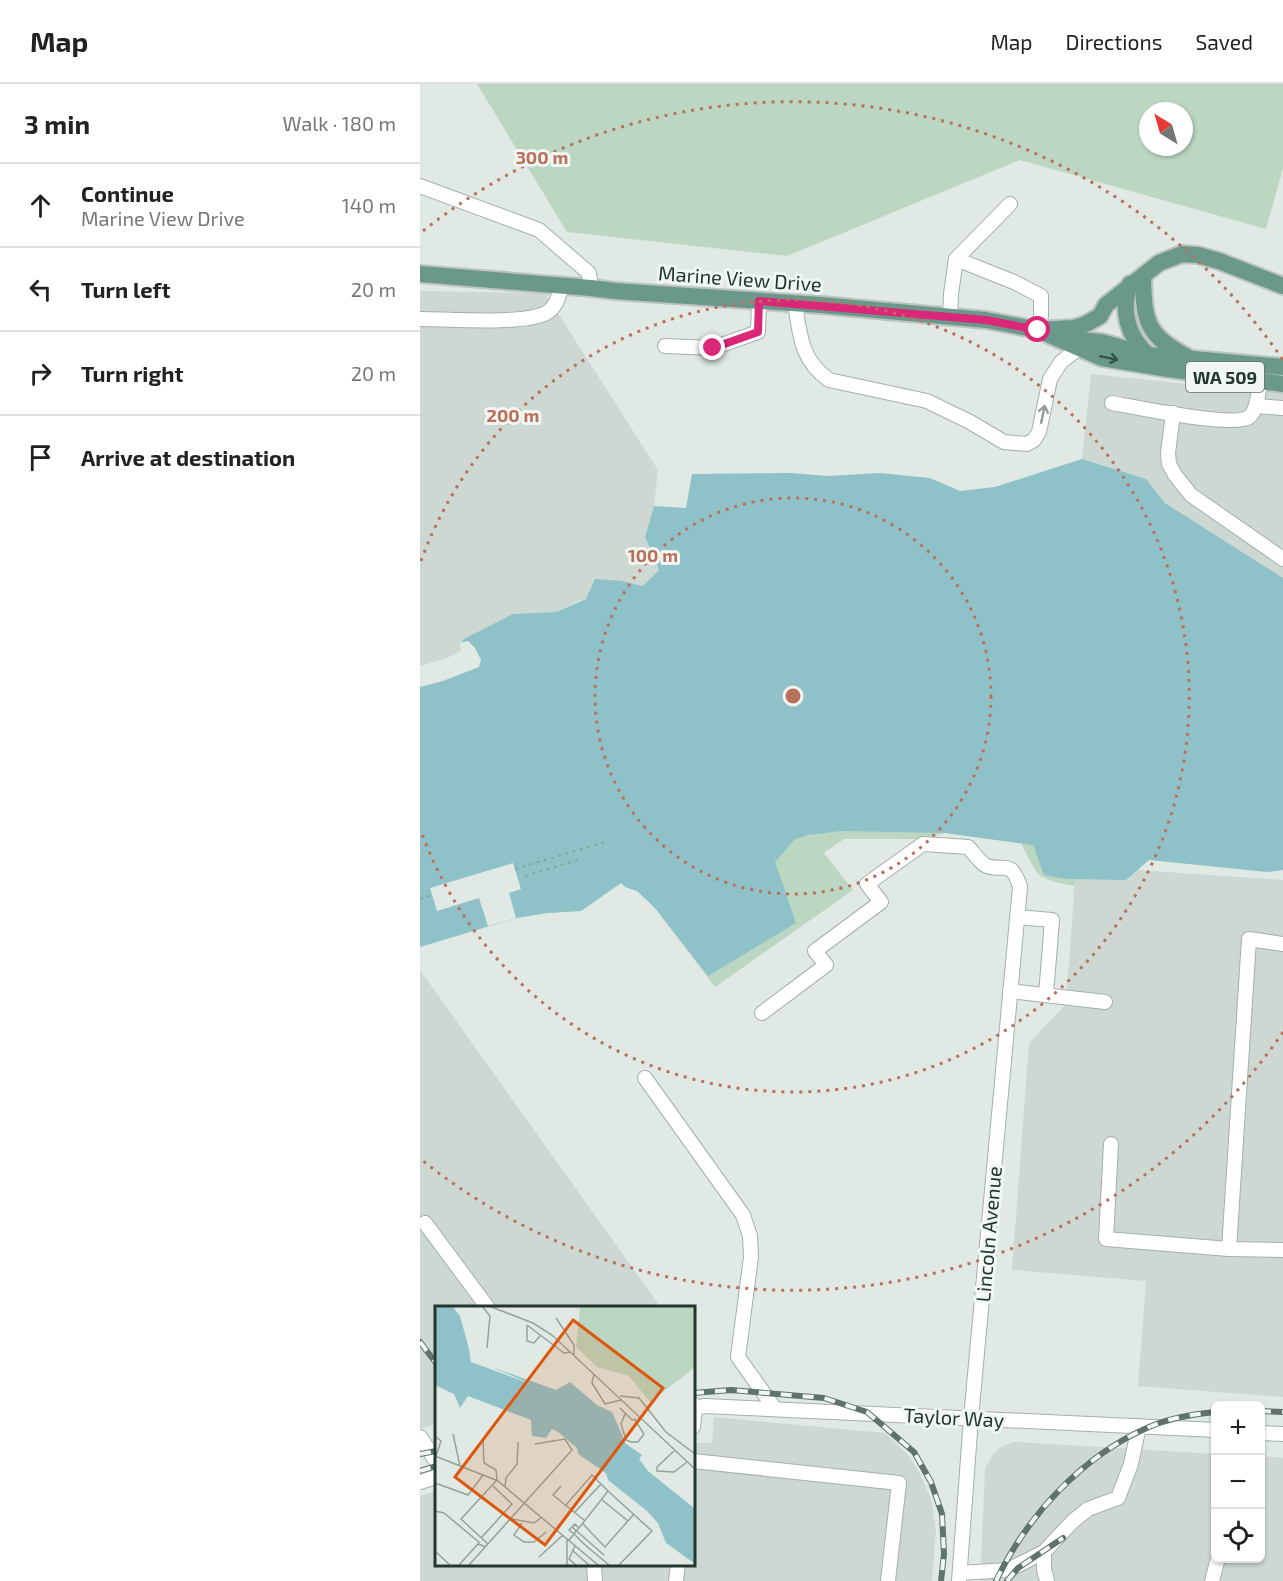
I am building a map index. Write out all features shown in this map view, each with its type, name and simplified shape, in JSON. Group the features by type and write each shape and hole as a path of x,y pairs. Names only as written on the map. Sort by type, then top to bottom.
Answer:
{"main road":[{"path":"1038,330 1074,328 1086,324 1100,316 1106,305 1139,284 1159,262 1182,254 1198,255 1283,286"},
{"name":"Marine View Drive","path":"420,274 986,320 1038,330 1054,339 1102,357 1168,369 1283,384"},
{"path":"1101,342 1113,336 1126,322 1139,284"},
{"path":"1139,284 1147,318 1158,338 1192,359"},
{"path":"1126,322 1138,345 1168,369"},
{"name":"Marine View Drive","path":"1054,339 1101,342 1148,355 1283,367"}],"street":[{"path":"420,186 538,230 590,273 591,288"},
{"path":"950,317 956,258 1010,204"},
{"path":"956,258 1041,296 1038,330"},
{"path":"420,319 518,320 547,313 559,300 561,286"},
{"path":"665,346 713,348 758,332 759,301"},
{"path":"795,304 807,358 815,370 829,380 927,401 1004,442 1027,444 1034,440 1039,432 1050,379 1061,362 1079,348"},
{"path":"1112,404 1216,420 1240,420 1249,417 1256,406 1260,382"},
{"path":"1256,406 1283,408"},
{"path":"1173,413 1168,453 1169,464 1175,475 1191,495 1283,559"},
{"name":"Lincoln Avenue","path":"762,1013 826,965 815,951 880,902 867,884 923,844 968,847 987,866 1008,868 1014,872 1020,887 971,1418 960,1577"},
{"path":"1017,917 1052,920 1046,995"},
{"path":"1229,1249 1249,939 1283,944"},
{"path":"1010,991 1106,1002"},
{"path":"645,1078 743,1215 750,1236 752,1257 738,1357 775,1409"},
{"path":"1111,1144 1106,1239 1229,1249 1283,1250"},
{"path":"425,1223 487,1306"},
{"name":"Taylor Way","path":"694,1407 1211,1431"},
{"path":"960,1577 1008,1570 1044,1552 1071,1522 1088,1509 1118,1498 1131,1464 1139,1426"},
{"path":"1265,1433 1283,1434"},
{"path":"420,1437 435,1460"},
{"path":"694,1461 899,1483 888,1581"},
{"path":"420,1482 435,1477"},
{"path":"1044,1552 1047,1581"},
{"path":"1212,1581 1217,1563"},
{"path":"594,1566 595,1581"},
{"path":"676,1581 678,1566"}],"path":[{"path":"515,869 604,842"},
{"path":"518,878 578,860"},
{"path":"525,876 544,870"},
{"path":"420,899 432,895"}],"shaded area":[{"path":"420,291 545,293 658,470 654,506 645,537 659,570 643,586 622,581 556,612 513,614 464,652 420,669"},
{"path":"1091,374 1283,394 1283,578 1165,503 1145,479 1082,459"},
{"path":"1138,870 1283,880 1283,1397 1138,1386 1146,1281 1012,1270 1029,1043 1066,1004 1075,879 1125,880"},
{"path":"420,970 660,1306 435,1306 435,1424 420,1429"},
{"path":"714,1417 885,1433 909,1456 931,1499 936,1530 932,1581 420,1581 420,1496 435,1491 435,1566 694,1566 694,1443 712,1443"},
{"path":"1014,1442 1211,1454 1211,1563 1265,1563 1265,1456 1283,1458 1283,1581 980,1581 985,1469 993,1454 1002,1446"}],"green space":[{"path":"477,84 1283,84 1283,168 1266,229 1020,160 787,256 567,232"},
{"path":"847,803 1112,860 1126,880 1075,879 1074,886 1052,881 1035,870 1021,843 945,833 920,839 844,839 824,853 853,890 715,987 655,908 637,891 621,883 581,911 516,918 420,947"}],"water":[{"path":"1082,459 1146,479 1165,503 1283,578 1283,870 1267,872 1149,860 1126,880 1067,879 1044,875 1033,845 945,833 841,831 808,835 794,840 775,862 796,923 708,976 655,908 637,891 621,883 581,911 516,918 420,947 420,669 464,652 462,640 513,614 556,612 586,599 595,579 622,581 643,586 659,570 645,537 654,506 686,508 692,474 791,473 827,476 880,473 930,478 960,491 995,487"}],"pier":[{"path":"468,641 475,648 481,660 479,667 420,687 420,666 461,651 460,643"},
{"path":"513,863 521,889 509,893 516,918 488,926 479,898 437,911 430,888"}],"railway":[{"path":"420,1342 435,1362"},
{"path":"694,1393 731,1390 824,1398 867,1412 914,1452 931,1482 942,1514 944,1554 941,1581"},
{"path":"1265,1411 1283,1412"},
{"path":"996,1581 1040,1511 1079,1471 1124,1439 1149,1427 1182,1417 1211,1413"},
{"path":"420,1454 435,1451"},
{"path":"420,1471 435,1466"},
{"path":"1007,1581 1018,1568 1063,1538"}],"route":[{"path":"713,348 758,332 759,301 986,320 1038,330"}]}
